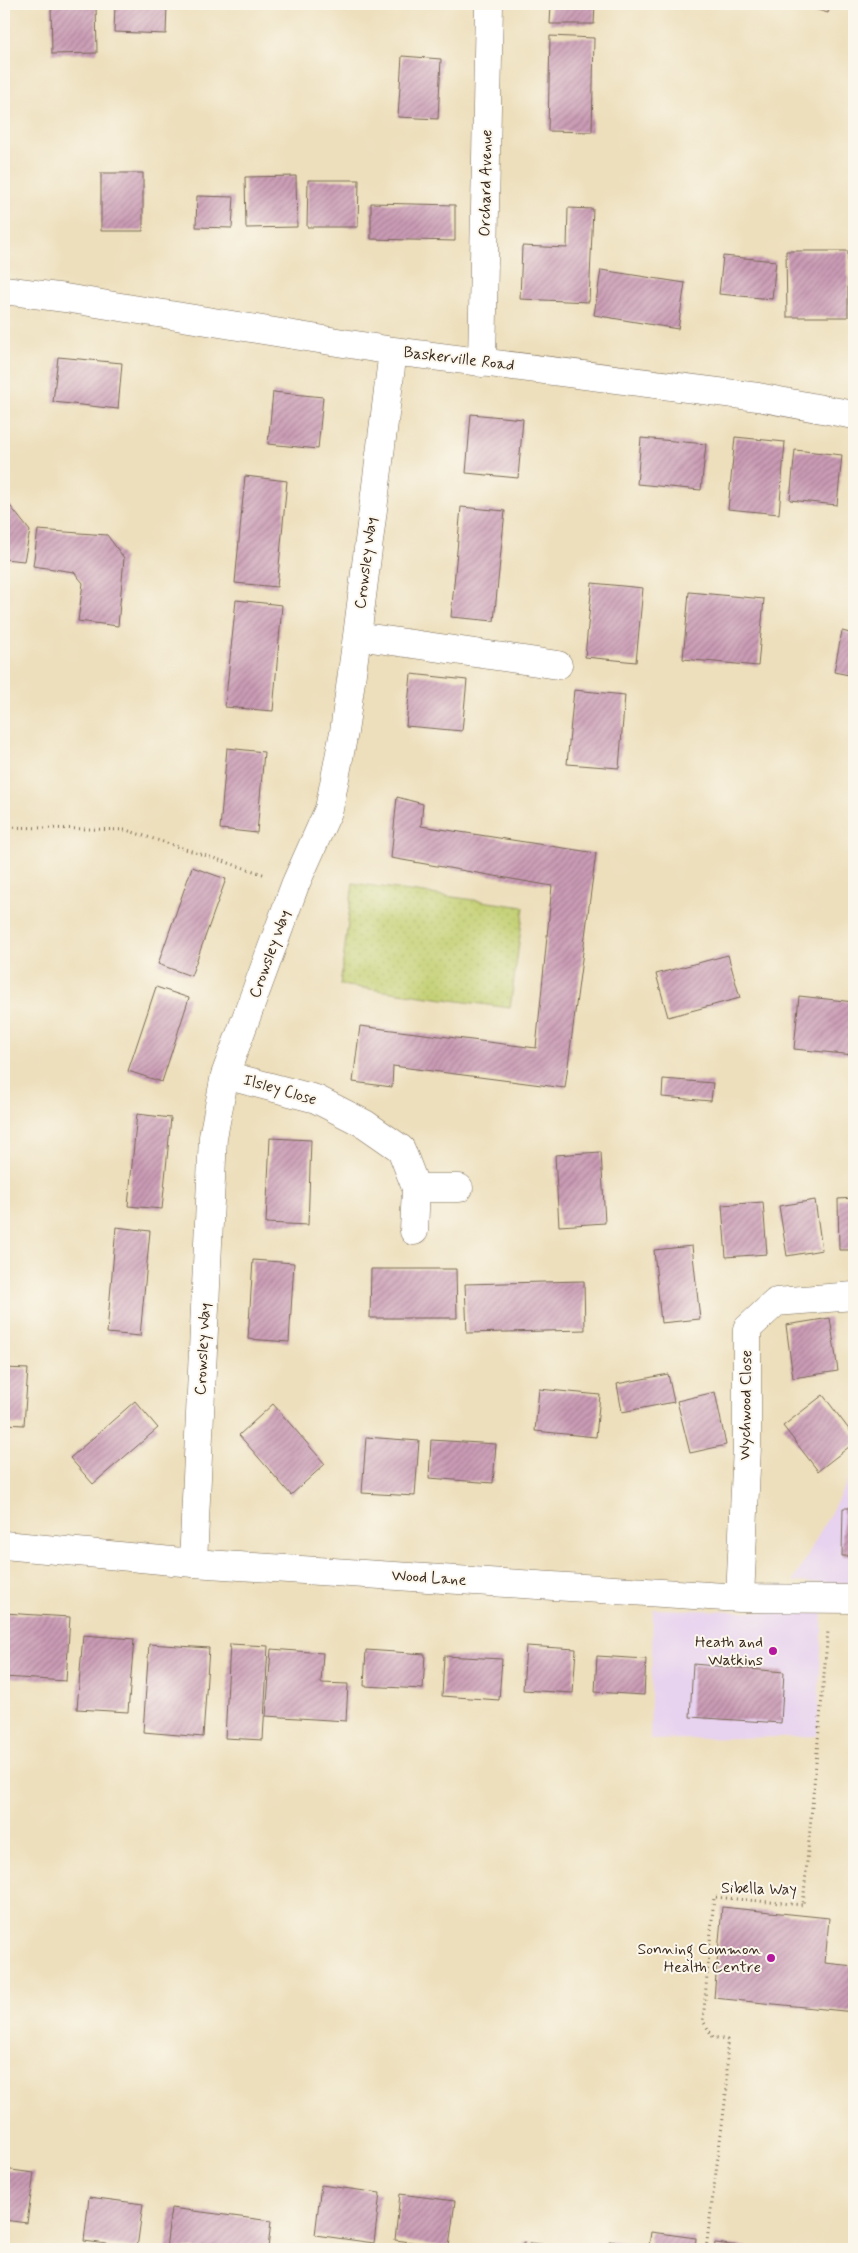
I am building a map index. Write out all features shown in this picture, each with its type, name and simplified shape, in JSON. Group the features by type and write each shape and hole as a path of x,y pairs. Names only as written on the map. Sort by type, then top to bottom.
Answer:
{"street":[{"name":"Orchard Avenue","path":"482,363 489,4"},
{"name":"Baskerville Road","path":"4,290 393,351 758,397 854,415"},
{"name":"Crowsley Way","path":"193,1563 213,1137 226,1075 295,885 329,809 344,732 393,351"},
{"path":"357,636 558,665"},
{"name":"Ilsley Close","path":"226,1075 316,1099 366,1124 400,1149 416,1188 414,1231"},
{"path":"416,1188 459,1188"},
{"name":"Wychwood Close","path":"740,1598 747,1446 747,1329 776,1302 854,1296"},
{"name":"Wood Lane","path":"4,1545 193,1563 740,1598 842,1599"}],"path":[{"path":"4,827 126,830 295,885"},
{"name":"Sibella Way","path":"706,2249 727,2087 727,2040 713,2037 703,2021 714,1897 803,1905 842,1599"}],"shaded area":[{"path":"854,1471 854,1584 793,1582 852,1473"},
{"path":"653,1609 823,1613 817,1736 650,1740"}],"green space":[{"path":"353,883 524,907 510,1008 340,985"}],"building":[{"path":"51,4 96,4 97,53 52,54"},
{"path":"115,4 167,4 166,34 114,32"},
{"path":"551,4 595,4 594,24 550,24"},
{"path":"797,4 830,4 828,13"},
{"path":"550,36 594,38 592,132 548,131"},
{"path":"402,56 441,59 438,119 398,117"},
{"path":"101,173 143,173 143,231 101,231"},
{"path":"296,176 297,227 246,228 245,177"},
{"path":"308,180 359,180 358,227 307,227"},
{"path":"197,196 234,197 232,228 196,227"},
{"path":"371,203 455,205 455,241 371,239"},
{"path":"568,208 593,209 589,302 520,299 522,246 567,248"},
{"path":"786,251 848,251 848,317 787,317"},
{"path":"723,256 776,261 772,299 719,294"},
{"path":"601,270 685,283 678,329 594,315"},
{"path":"58,357 122,363 118,409 53,402"},
{"path":"273,392 323,397 318,449 268,444"},
{"path":"471,414 523,419 518,478 466,473"},
{"path":"735,437 785,442 779,514 728,509"},
{"path":"641,438 706,444 701,490 637,484"},
{"path":"795,450 842,455 837,505 790,500"},
{"path":"245,476 287,481 277,587 235,583"},
{"path":"4,498 30,531 24,561 4,559"},
{"path":"461,507 505,511 494,621 451,617"},
{"path":"38,530 107,535 124,558 118,626 78,621 83,583 74,572 33,566"},
{"path":"592,583 643,588 636,662 585,657"},
{"path":"689,592 764,599 758,666 683,659"},
{"path":"236,600 282,605 273,711 225,707"},
{"path":"842,631 854,634 854,676 834,672"},
{"path":"411,674 467,680 462,731 406,726"},
{"path":"574,690 625,695 619,768 567,764"},
{"path":"227,748 264,752 257,833 220,829"},
{"path":"397,797 423,804 421,826 596,853 565,1088 393,1066 392,1087 353,1082 360,1026 536,1048 552,886 391,858"},
{"path":"192,867 226,879 191,976 158,964"},
{"path":"728,955 740,998 668,1017 656,974"},
{"path":"156,987 189,998 162,1082 128,1071"},
{"path":"799,996 854,1002 854,1055 794,1049"},
{"path":"663,1079 713,1083 711,1101 662,1097"},
{"path":"137,1114 171,1118 162,1209 128,1206"},
{"path":"270,1138 311,1140 308,1225 266,1223"},
{"path":"601,1152 605,1223 559,1226 555,1155"},
{"path":"854,1198 854,1250 839,1250 838,1199"},
{"path":"815,1200 822,1250 787,1256 779,1206"},
{"path":"763,1202 767,1254 726,1257 722,1205"},
{"path":"116,1227 150,1231 140,1336 107,1333"},
{"path":"692,1246 700,1319 661,1323 654,1250"},
{"path":"253,1260 294,1263 289,1342 248,1339"},
{"path":"371,1269 456,1269 457,1318 370,1318"},
{"path":"584,1281 585,1330 467,1333 465,1284"},
{"path":"830,1318 838,1371 793,1378 786,1325"},
{"path":"4,1368 28,1369 24,1425 4,1424"},
{"path":"668,1374 674,1402 622,1412 617,1384"},
{"path":"539,1389 600,1395 596,1437 535,1431"},
{"path":"715,1392 726,1445 690,1453 677,1401"},
{"path":"823,1395 854,1436 854,1443 818,1471 783,1426"},
{"path":"135,1401 158,1428 93,1484 70,1458"},
{"path":"273,1404 325,1464 291,1495 239,1435"},
{"path":"366,1437 419,1441 415,1496 362,1493"},
{"path":"431,1440 496,1444 493,1483 429,1478"},
{"path":"843,1508 854,1508 854,1556 842,1556"},
{"path":"4,1613 70,1617 66,1681 4,1677"},
{"path":"83,1635 134,1639 128,1712 77,1709"},
{"path":"149,1644 209,1648 203,1737 143,1732"},
{"path":"230,1644 268,1646 263,1740 225,1738"},
{"path":"526,1646 576,1649 573,1693 523,1690"},
{"path":"271,1649 323,1653 321,1683 348,1684 346,1721 266,1716"},
{"path":"366,1650 425,1654 423,1689 364,1686"},
{"path":"444,1656 502,1659 499,1700 442,1696"},
{"path":"597,1656 646,1659 644,1695 595,1692"},
{"path":"693,1664 784,1672 781,1723 690,1717"},
{"name":"Sonning Common Health Centre","path":"722,1907 829,1918 825,1963 854,1966 854,2012 714,1998"},
{"path":"4,2169 34,2173 27,2223 4,2220"},
{"path":"321,2185 380,2193 374,2243 315,2235"},
{"path":"400,2194 455,2201 449,2247 395,2240"},
{"path":"89,2197 143,2204 137,2248 84,2241"},
{"path":"171,2208 271,2221 268,2249 166,2249"},
{"path":"651,2232 696,2238 695,2249 608,2249 609,2241 649,2246"},
{"path":"523,2242 572,2248 572,2249 522,2249"},
{"path":"715,2243 756,2248 756,2249 714,2249"}],"place":[{"name":"Heath and Watkins","path":"773,1651"},
{"name":"Sonning Common Health Centre","path":"771,1958"}]}
